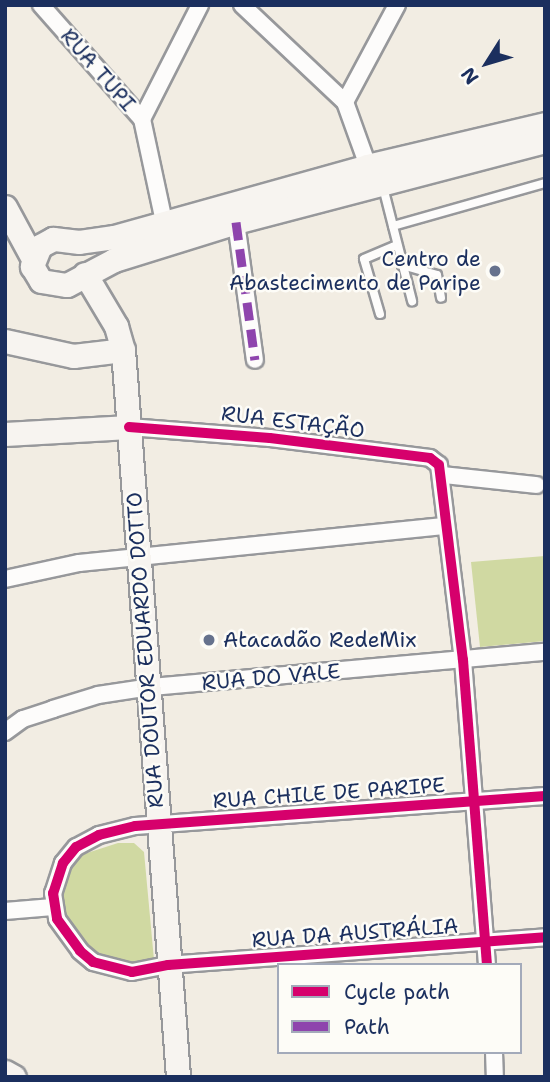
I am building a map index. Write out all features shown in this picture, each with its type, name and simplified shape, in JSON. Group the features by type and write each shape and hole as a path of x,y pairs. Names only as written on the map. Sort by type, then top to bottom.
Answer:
{"main road":[{"path":"5,206 32,257 35,274 49,285 67,285 114,260 375,175 545,124"},
{"path":"5,206 49,240 79,242 375,175 545,141"},
{"path":"32,257 49,240"},
{"name":"RUA DOUTOR EDUARDO DOTTO","path":"85,274 116,326 123,350 138,557 151,687 158,823 178,1077"},
{"path":"5,341 73,356 123,350"},
{"path":"5,434 129,427"},
{"path":"5,1072 14,1077"}],"street":[{"name":"RUA TUPI","path":"41,5 142,119 164,222"},
{"path":"142,119 200,5"},
{"path":"345,102 397,5"},
{"path":"246,7 345,102 375,175"},
{"path":"236,222 255,360"},
{"name":"RUA ESTAÇÃO","path":"129,427 199,430 430,458 443,475"},
{"path":"487,963 477,801 446,526 443,475 536,485"},
{"path":"5,579 79,563 446,526"},
{"name":"RUA DO VALE","path":"5,732 23,719 76,702 151,687 545,652"},
{"name":"RUA CHILE DE PARIPE","path":"53,907 57,877 76,847 99,835 158,823 545,796"},
{"path":"5,911 53,907"},
{"name":"RUA DA AUSTRÁLIA","path":"53,907 63,931 93,962 132,972 168,965 545,937"},
{"path":"494,1054 495,1077"}],"lane":[{"path":"375,175 393,226 412,301"},
{"path":"393,226 545,183"},
{"path":"380,314 364,259 397,245"},
{"path":"402,265 437,275 441,298"}],"green space":[{"path":"545,556 545,641 480,647 471,562"},
{"path":"118,843 134,843 144,852 154,960 111,971 65,939 59,893 67,872 84,854"}],"marked path":[{"path":"236,222 255,360"}],"cycle path":[{"path":"129,427 270,438 430,458 439,465 463,660 487,963"},
{"path":"545,796 135,826 99,835 76,847 63,863 53,893 57,919 80,951 93,962 132,972 168,965 545,937"}],"place":[{"name":"Centro de Abastecimento de Paripe","path":"495,271"},
{"name":"Atacadão RedeMix","path":"209,640"}]}
